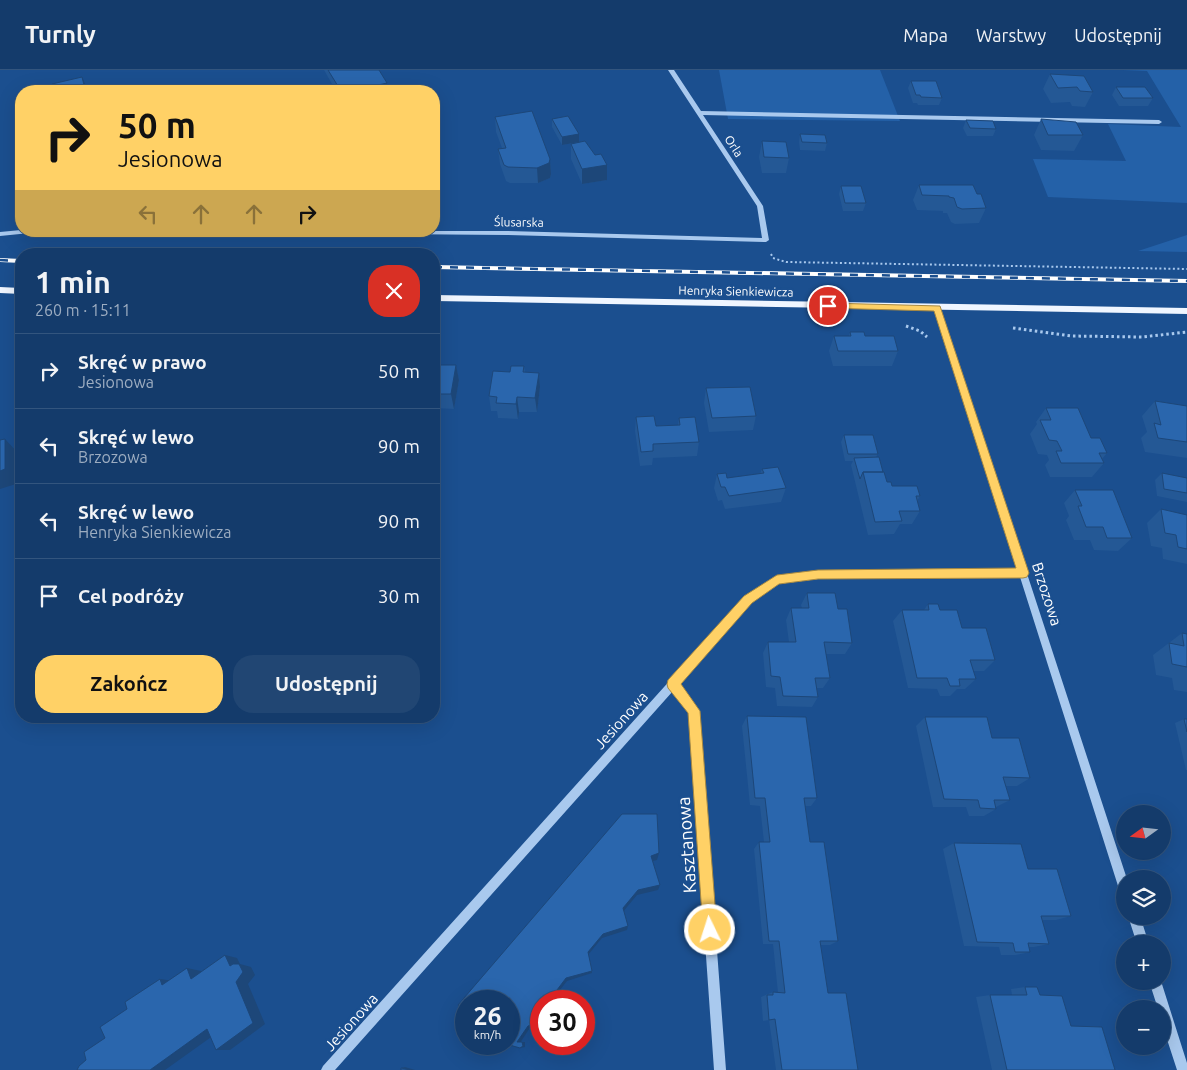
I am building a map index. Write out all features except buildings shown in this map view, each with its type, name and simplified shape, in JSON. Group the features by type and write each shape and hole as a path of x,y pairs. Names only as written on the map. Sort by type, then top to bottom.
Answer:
{"main road":[{"path":"0,290 15,290"},
{"name":"Henryka Sienkiewicza","path":"440,298 1187,311"}],"street":[{"name":"Orla","path":"671,70 760,206 766,240"},
{"path":"699,113 1159,122"},
{"path":"0,234 15,232"},
{"name":"Ślusarska","path":"440,232 766,240"},
{"name":"Brzozowa","path":"937,308 1119,870"},
{"name":"Jesionowa","path":"327,1070 748,600 777,580 818,574 1023,573"},
{"name":"Kasztanowa","path":"673,684 694,711 720,1070"},
{"path":"1158,990 1184,1070"}],"path":[{"path":"766,240 773,258 786,262 1187,269"},
{"path":"1012,328 1071,336 1142,337 1187,332"}],"shaded area":[{"path":"719,70 880,70 900,121 728,119"},
{"path":"1123,70 1187,70 1187,203 1048,197 1033,159 1126,161 1108,124 1181,127 1147,71"},
{"path":"1187,235 1187,252 1138,251"}],"railway":[{"path":"0,260 15,261"},
{"path":"440,267 1187,281"}],"route":[{"path":"710,930 694,711 673,684 748,600 777,580 818,574 1023,573 937,308 828,306"}]}
